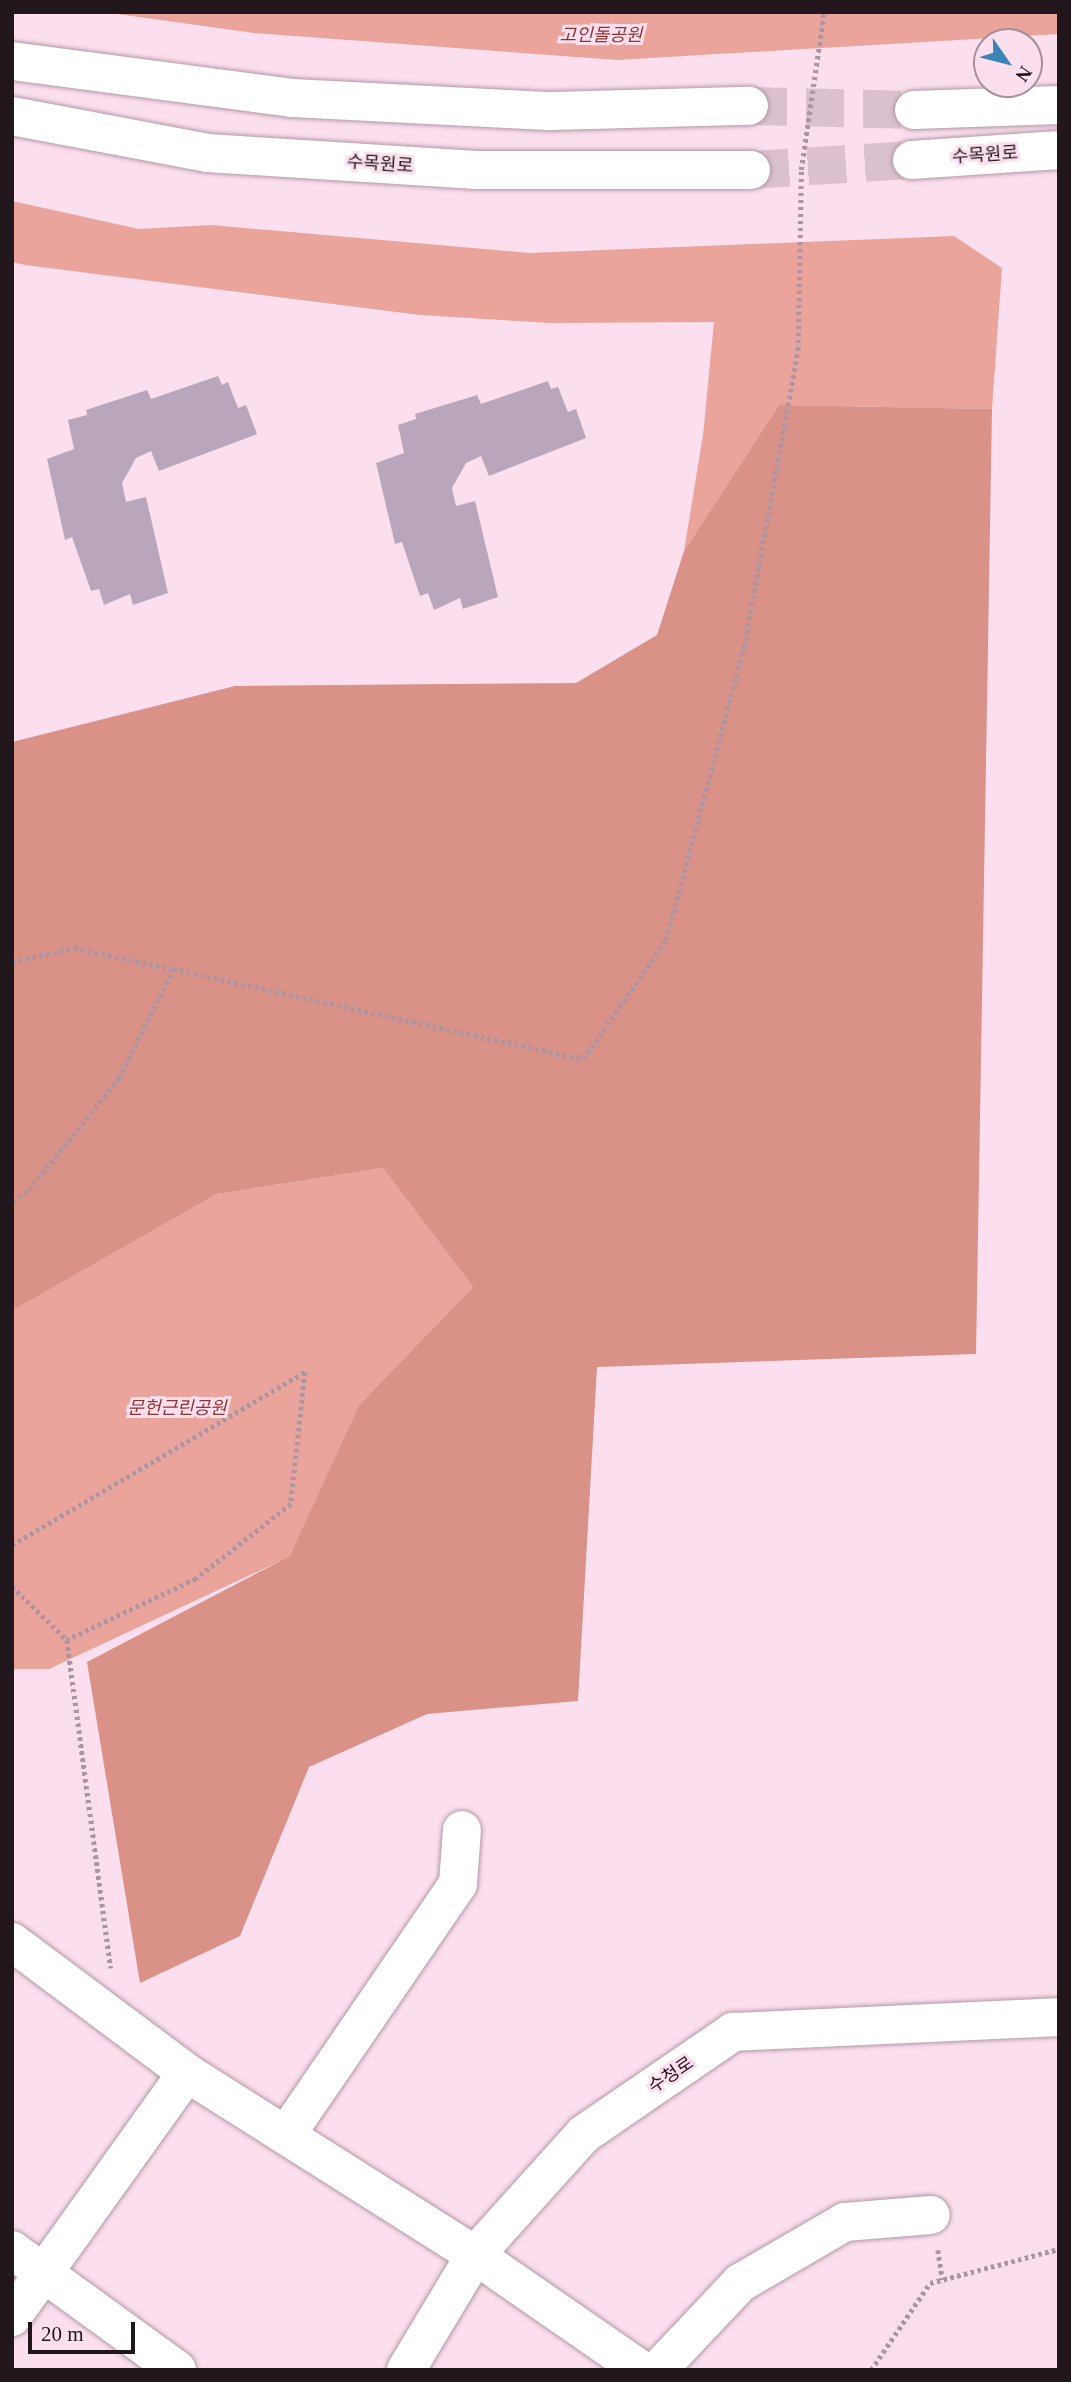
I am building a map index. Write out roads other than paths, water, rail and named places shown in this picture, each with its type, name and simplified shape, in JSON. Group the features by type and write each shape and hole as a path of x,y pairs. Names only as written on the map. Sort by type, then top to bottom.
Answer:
{"street":[{"path":"12,61 292,98 552,111 749,107"},
{"path":"914,110 1059,105"},
{"name":"수목원로","path":"12,116 207,153 476,170 751,170"},
{"name":"수목원로","path":"912,160 1059,150"},
{"path":"286,2134 458,1884 462,1830"},
{"path":"12,1942 118,2018 187,2073 475,2255 641,2370"},
{"name":"수청로","path":"406,2370 475,2255 584,2134 733,2032 1059,2017"},
{"path":"12,2317 187,2073"},
{"path":"658,2370 740,2283 845,2222 931,2215"},
{"path":"12,2250 177,2370"}],"tunnel":[{"path":"749,106 914,110"},
{"path":"751,170 912,160"}],"park label":[{"name":"고인돌공원","path":"601,35"},
{"name":"문헌근린공원","path":"177,1408"}]}
